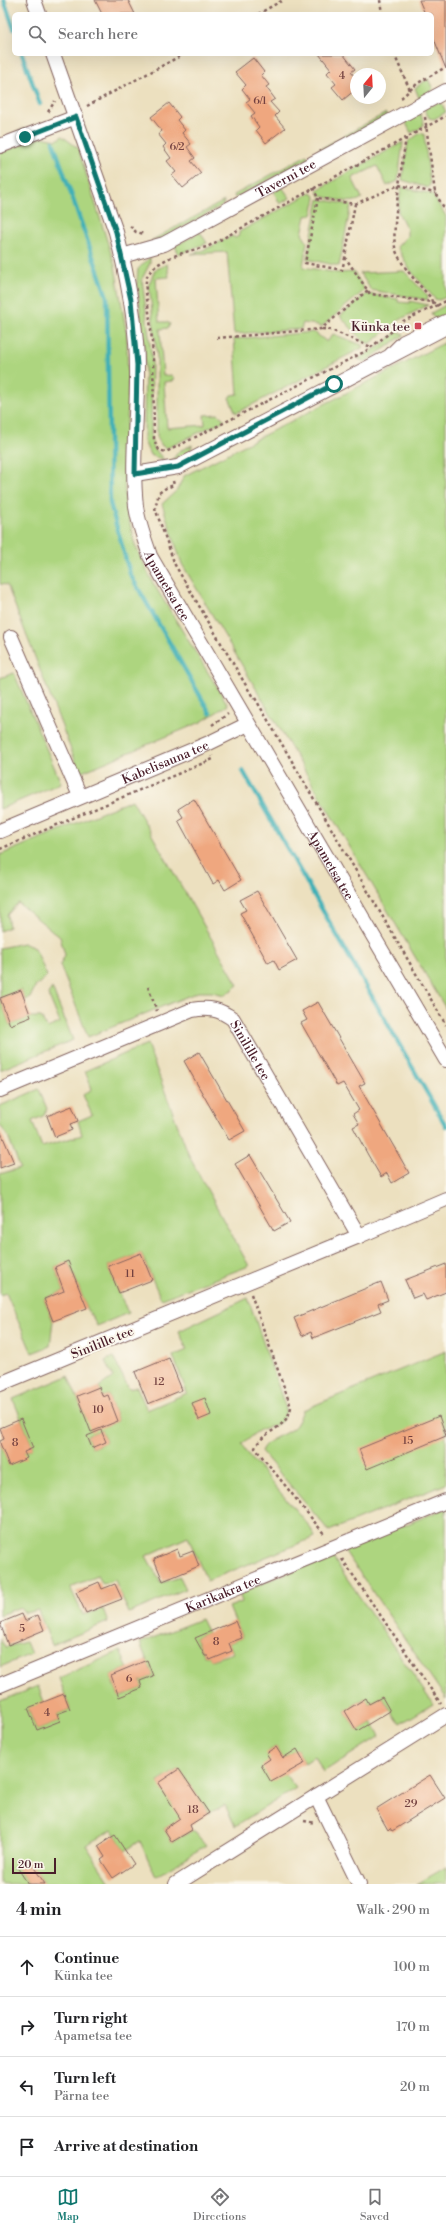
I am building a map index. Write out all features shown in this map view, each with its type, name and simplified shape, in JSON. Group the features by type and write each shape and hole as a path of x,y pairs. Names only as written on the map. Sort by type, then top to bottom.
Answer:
{"street":[{"path":"34,0 38,12"},
{"name":"Apametsa tee","path":"54,56 76,117 122,256 131,300 137,365 135,474 136,508 150,556 446,1060"},
{"name":"Taverni tee","path":"122,256 164,244 446,91"},
{"path":"0,146 76,117"},
{"path":"135,474 171,470 446,327"},
{"path":"11,637 80,796"},
{"name":"Kabelisauna tee","path":"0,831 80,796 207,744 248,724"},
{"name":"Sinilille tee","path":"0,1090 192,1010 208,1007 223,1011 234,1019 359,1236"},
{"name":"Sinilille tee","path":"0,1384 446,1199"},
{"name":"Karikakra tee","path":"0,1685 446,1501"},
{"path":"176,1884 316,1796 444,1710"},
{"path":"316,1796 360,1884"}],"lane":[{"path":"381,360 402,339 446,318"}],"path":[{"path":"262,12 283,0"},
{"path":"380,0 382,12"},
{"path":"87,106 180,56"},
{"path":"395,56 410,89 420,105 426,126 435,193 446,211"},
{"path":"396,103 418,83 446,67"},
{"path":"47,114 56,101 68,96"},
{"path":"86,101 90,114"},
{"path":"446,116 207,247 182,254 162,262 150,272 146,284 154,350 154,440 159,450 166,452 371,347 400,325 401,322 446,301"},
{"path":"406,137 399,185 395,250 408,272 432,298 432,302"},
{"path":"318,198 355,204 399,185 435,193"},
{"path":"313,188 318,198 305,263 342,270 355,204"},
{"path":"128,224 136,232 148,236"},
{"path":"345,257 370,294 432,302 438,305"},
{"path":"321,329 368,290"},
{"path":"217,338 321,329 331,330 371,347"},
{"path":"166,452 174,485 159,493 156,508 175,565 255,698 446,1026"},
{"path":"207,727 255,698"},
{"path":"148,987 157,1012"},
{"path":"150,1015 164,1009"},
{"path":"248,1282 291,1407 290,1415 284,1424 258,1441 255,1448 333,1547 444,1710"}],"green space":[{"path":"428,79 433,89 420,100 415,88"},
{"path":"441,102 446,112 434,119 429,118 424,108"},
{"path":"419,111 424,123 422,127 411,133 405,121"},
{"path":"386,113 387,116 322,151 318,150"},
{"path":"420,133 424,134 430,184 428,188 402,180 408,142"},
{"path":"62,136 78,148 115,266 127,336 128,405 124,468 125,503 135,545 153,583 228,705 201,722 80,773 7,585 0,584 0,153 42,137 57,140"},
{"path":"403,142 398,181 387,186 377,166 352,178 362,198 347,201 320,196 317,190"},
{"path":"307,155 309,158 235,198 234,195"},
{"path":"282,187 290,198 280,204 274,192"},
{"path":"401,187 432,194 446,216 446,297 439,300 435,299 410,270 397,247 407,236 407,229 398,212"},
{"path":"312,192 316,198 312,215 306,216 302,234 307,242 303,267 338,273 354,272 365,290 320,328 318,325 303,323 301,329 234,334 227,252 191,254 206,249 232,236 236,238 239,235 239,232"},
{"path":"319,199 351,205 339,266 307,259"},
{"path":"224,201 223,205 161,239 152,240"},
{"path":"200,232 207,243 179,254 175,246"},
{"path":"150,257 150,263 142,279 152,360 151,439 154,448 164,460 150,455 144,441 145,354 137,281 138,269"},
{"path":"167,264 169,277 156,278 159,322 167,322 170,324 168,328 160,329 163,376 171,375 174,378 172,381 164,382 167,428 205,425 204,415 218,414 225,420 167,448 162,446 157,437 157,357 149,284 155,270"},
{"path":"404,271 428,296 427,300 371,290 360,273"},
{"path":"368,294 398,299 398,302 410,303 410,301 428,305 399,320 371,343 365,343 340,316"},
{"path":"446,305 446,315 435,319 431,313"},
{"path":"398,331 404,335 365,362 358,359 380,346"},
{"path":"314,332 327,342 333,334 362,345 362,348 236,413 229,398 231,395 238,394 234,339"},
{"path":"446,342 446,1009 182,564 162,504 177,490 184,476"},
{"path":"192,445 191,451 172,460 179,451"},
{"path":"14,673 61,783 0,809 0,678"},
{"path":"132,800 238,985 225,995 212,992 198,992 88,1037 60,965 65,955 60,937 18,903 7,915 9,927 0,931 0,855"},
{"path":"23,943 35,948 47,976 35,987 30,998 25,1000 21,990 0,998 0,948"},
{"path":"52,988 73,1040 0,1070 0,998 10,1025 31,1017 41,1017 47,1028 60,1023 48,994"},
{"path":"147,1044 190,1158 249,1266 161,1299 141,1253 108,1266 128,1313 97,1326 87,1308 68,1261 55,1267 64,1291 44,1299 53,1321 50,1346 32,1353 6,1293 0,1295 0,1174 20,1168 8,1136 0,1125 0,1106 39,1089 47,1109 43,1116 32,1121 42,1147 82,1135 78,1121 92,1115 83,1095 92,1089 85,1071"},
{"path":"248,1298 286,1409 285,1415 280,1422 258,1431 242,1444 245,1451 310,1527 315,1537 207,1581 188,1537 146,1556 161,1583 180,1577 186,1589 129,1613 115,1580 103,1584 98,1576 70,1587 83,1615 103,1609 108,1622 52,1645 38,1610 25,1613 20,1607 0,1615 0,1443 9,1465 24,1452 33,1448 13,1399 68,1376 89,1425 102,1427 118,1421 108,1395 103,1397 99,1387 113,1377 105,1361 113,1357 129,1389 137,1387 147,1410 187,1393 173,1356 187,1350 179,1331","holes":["101,1430 106,1442 92,1448 87,1436"]},
{"path":"446,1351 446,1484 329,1531 261,1451 271,1440 288,1432 294,1427 299,1421 303,1410"},
{"path":"446,1508 446,1699 344,1550"},
{"path":"331,1555 433,1704 400,1724 382,1697 369,1704 365,1698 345,1711 357,1731 372,1722 380,1736 323,1772 315,1756 305,1763 297,1749 283,1758 276,1747 267,1752 296,1788 235,1826 225,1805 209,1813 179,1769 158,1782 172,1805 183,1817 164,1829 172,1842 193,1830 206,1845 156,1877 140,1841 125,1851 112,1830 86,1845 111,1884 45,1884 29,1860 17,1867 28,1884 0,1884 0,1701 38,1686 44,1702 28,1709 37,1730 60,1721 57,1714 70,1709 59,1678 120,1651 128,1668 111,1675 119,1697 142,1688 140,1681 153,1676 140,1643 201,1619 208,1633 195,1638 204,1656 208,1656 211,1660 233,1653 229,1643 242,1638 229,1607 242,1602 239,1593"},
{"path":"0,1638 5,1647 26,1642 31,1654 0,1667"},
{"path":"446,1867 446,1884 417,1884"}],"building":[{"path":"95,0 128,0 134,12 101,12"},
{"path":"419,0 446,0 446,69 434,39 434,12 424,12"},
{"path":"321,56 345,56 354,68 350,68 350,94 343,100 332,87 336,84 327,73 331,69"},
{"path":"253,58 264,72 261,75 269,85 266,87 275,99 270,102 279,112 275,116 285,128 266,143 256,130 259,127 251,116 255,113 246,102 250,99 242,89 246,85 235,72"},
{"path":"169,103 180,117 177,120 185,130 182,133 191,144 187,147 195,158 191,161 201,173 183,188 172,175 176,172 167,161 171,158 163,147 166,144 158,134 162,131 151,117"},
{"path":"194,799 241,880 225,890 219,880 213,884 178,820 183,817 178,809"},
{"path":"257,891 297,960 279,970 274,960 268,963 240,913 246,910 240,900"},
{"path":"21,990 31,1017 10,1025 0,998"},
{"path":"318,1002 365,1083 359,1086 409,1173 392,1183 387,1173 381,1177 353,1127 359,1124 353,1114 359,1110 343,1083 337,1086 301,1023 307,1020 302,1011"},
{"path":"199,1052 245,1131 229,1140 184,1061"},
{"path":"72,1106 78,1121 70,1124 72,1130 55,1137 47,1116"},
{"path":"0,1130 14,1163 0,1168"},
{"path":"250,1155 290,1222 274,1231 235,1164"},
{"path":"141,1253 152,1280 119,1293 108,1266"},
{"path":"68,1261 87,1308 53,1321 44,1299 64,1291 55,1267"},
{"path":"446,1264 446,1292 426,1300 423,1294 413,1298 405,1280"},
{"path":"381,1282 388,1300 378,1304 381,1311 313,1338 311,1332 302,1336 294,1318"},
{"path":"169,1358 182,1390 148,1404 135,1372"},
{"path":"99,1387 103,1397 108,1395 118,1421 91,1432 77,1396"},
{"path":"205,1398 211,1415 199,1420 192,1403"},
{"path":"439,1416 446,1436 367,1469 359,1449"},
{"path":"21,1419 33,1448 24,1452 27,1458 9,1466 0,1443 0,1441 4,1439 0,1428"},
{"path":"101,1430 106,1442 92,1448 87,1436"},
{"path":"177,1549 180,1556 193,1551 199,1566 163,1581 154,1559"},
{"path":"99,1582 102,1589 115,1584 122,1599 86,1613 76,1592"},
{"path":"22,1614 25,1621 38,1615 44,1630 8,1645 0,1623"},
{"path":"235,1621 242,1638 229,1643 232,1651 210,1660 208,1656 205,1656 195,1638"},
{"path":"147,1660 153,1676 140,1681 142,1688 119,1697 111,1675"},
{"path":"64,1694 70,1709 57,1714 60,1721 37,1730 28,1708"},
{"path":"382,1697 390,1711 357,1731 345,1711 366,1698 369,1704"},
{"path":"276,1747 283,1758 297,1749 305,1763 271,1782 261,1765 270,1759 266,1753"},
{"path":"179,1769 209,1813 190,1825 192,1830 172,1842 164,1829 180,1818 158,1783"},
{"path":"430,1775 445,1798 392,1831 390,1828 388,1830 376,1809"},
{"path":"115,1835 134,1864 113,1878 101,1860 105,1857 98,1846"},
{"path":"29,1860 45,1884 28,1884 17,1867"}],"waterway":[{"path":"4,0 12,23"},
{"path":"23,56 40,104"},
{"path":"53,142 107,297 110,503 130,574 210,713"},
{"path":"243,771 446,1126"}],"place":[{"name":"Künka tee","path":"418,326"}],"route":[{"path":"25,137 76,117 116,232 131,300 137,365 137,415 134,461 135,474 171,470 178,467 334,384"}]}
